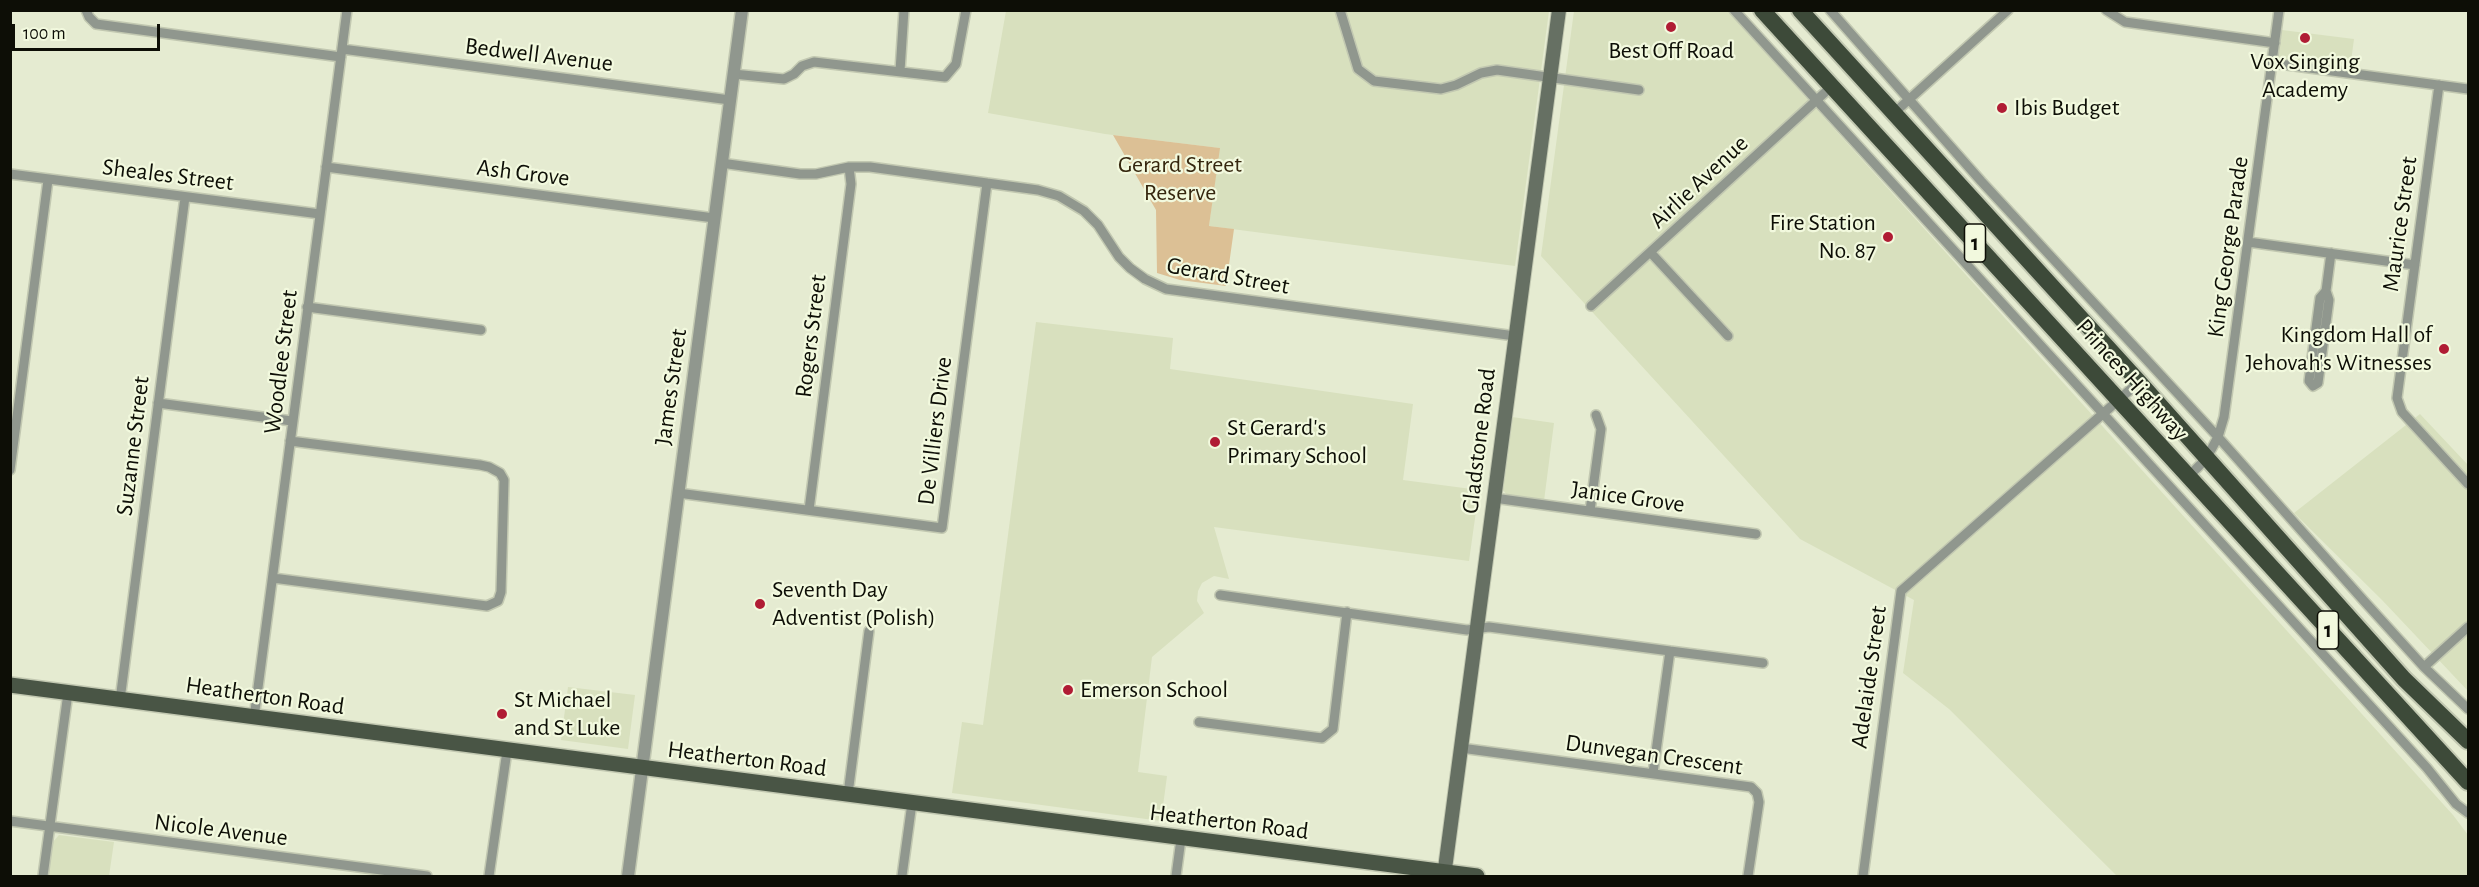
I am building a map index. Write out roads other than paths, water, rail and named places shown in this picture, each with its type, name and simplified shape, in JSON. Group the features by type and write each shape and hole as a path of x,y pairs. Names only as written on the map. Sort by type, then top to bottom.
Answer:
{"highway":[{"name":"Princes Highway","path":"1762,10 2469,782"},
{"name":"Princes Highway","path":"1800,10 2139,382 2404,679 2469,741"}],"main road":[{"name":"Gladstone Road","path":"1444,874 1559,10"},
{"name":"Heatherton Road","path":"10,685 1444,874 1477,876"}],"street":[{"name":"Bedwell Avenue","path":"86,10 96,24 111,27 730,100"},
{"name":"Woodlee Street","path":"254,718 347,10"},
{"name":"James Street","path":"628,876 742,10"},
{"path":"900,71 904,10"},
{"path":"734,75 784,79 795,74 802,66 814,62 900,71 940,78 948,74 956,64 966,10"},
{"path":"1340,10 1358,69 1374,81 1441,89 1491,71 1639,90"},
{"name":"Princes Highway","path":"1734,10 2436,779 2456,804 2469,813"},
{"name":"Princes Highway","path":"1830,10 1981,181 2218,437 2424,667 2469,709"},
{"path":"1894,113 2008,10"},
{"path":"2106,10 2125,22 2275,44"},
{"name":"King George Parade","path":"2188,477 2206,459 2218,437 2224,417 2279,10"},
{"path":"2272,63 2469,89"},
{"name":"Maurice Street","path":"2439,85 2397,404 2469,484"},
{"name":"Airlie Avenue","path":"1591,306 1832,86"},
{"name":"Gerard Street","path":"722,164 800,174 816,174 849,167 870,167 1038,190 1071,202 1095,221 1119,257 1130,268 1151,282 1173,291 1515,336"},
{"name":"Ash Grove","path":"326,167 714,218"},
{"name":"Rogers Street","path":"809,510 851,184 849,167"},
{"name":"Sheales Street","path":"10,174 320,214"},
{"path":"10,470 48,180"},
{"path":"1956,182 1981,181"},
{"name":"De Villiers Drive","path":"678,494 942,528 987,183"},
{"name":"Suzanne Street","path":"120,700 186,197"},
{"path":"2248,242 2415,265"},
{"path":"1651,253 1728,336"},
{"path":"2326,291 2320,298 2309,381 2313,386 2318,383 2328,311 2329,300 2326,291 2331,253"},
{"path":"308,307 482,330"},
{"name":"Adelaide Street","path":"1863,876 1901,591 2139,382"},
{"path":"158,403 292,421"},
{"path":"1590,511 1602,429 1596,415"},
{"path":"273,578 487,606 498,601 501,592 504,480 500,472 489,467 471,464 290,441"},
{"name":"Janice Grove","path":"1494,498 1756,534"},
{"path":"1220,596 1467,630 1489,627 1763,663"},
{"path":"1199,722 1322,738 1333,729 1347,612"},
{"path":"2424,667 2469,627"},
{"path":"848,794 869,631"},
{"path":"1653,773 1670,651"},
{"path":"43,876 68,693"},
{"name":"Dunvegan Crescent","path":"1461,748 1747,786 1754,790 1759,802 1748,876"},
{"path":"489,876 507,751"},
{"path":"902,876 912,803"},
{"name":"Nicole Avenue","path":"10,821 427,876"},
{"path":"1176,876 1180,839"}],"place":[{"name":"Best Off Road","path":"1671,27"},
{"name":"Vox Singing Academy","path":"2305,38"},
{"name":"Ibis Budget","path":"2002,108"},
{"name":"Fire Station No. 87","path":"1888,237"},
{"name":"Kingdom Hall of Jehovah's Witnesses","path":"2444,349"},
{"name":"St Gerard's Primary School","path":"1215,442"},
{"name":"Seventh Day Adventist (Polish)","path":"760,604"},
{"name":"Emerson School","path":"1068,690"},
{"name":"St Michael and St Luke","path":"502,714"}],"park label":[{"name":"Gerard Street Reserve","path":"1180,179"}]}
